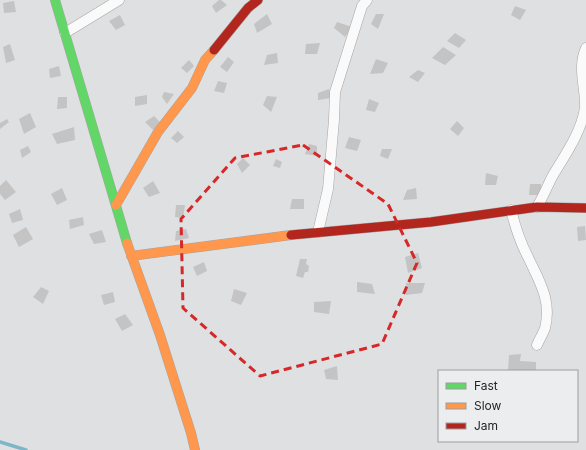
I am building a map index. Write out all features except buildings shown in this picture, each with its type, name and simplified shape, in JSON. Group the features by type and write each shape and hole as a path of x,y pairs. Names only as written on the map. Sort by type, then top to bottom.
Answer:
{"street":[{"path":"55,0 131,256 160,336 195,450"},
{"path":"65,33 119,0"},
{"path":"318,232 328,189 335,92 362,6 366,0"},
{"path":"116,206 158,132 192,88 205,60 217,43 255,1"},
{"path":"537,207 580,126 586,96 582,62 586,48"},
{"path":"131,256 318,232 431,222 537,207 586,208"},
{"path":"510,210 527,257 544,290 547,311 545,328 537,345"}],"highlighted area":[{"path":"303,145 388,204 417,263 382,344 260,376 183,308 181,219 235,158"}],"waterway":[{"path":"0,442 26,450"}],"traffic: fast":[{"path":"55,0 127,243"}],"traffic: slow":[{"path":"116,205 158,132 192,88 205,60 214,50"},
{"path":"131,256 291,235"},
{"path":"127,243 160,335 195,450"}],"traffic: jam":[{"path":"214,50 248,8 258,0"},
{"path":"291,235 431,222 537,207 586,208"}]}
